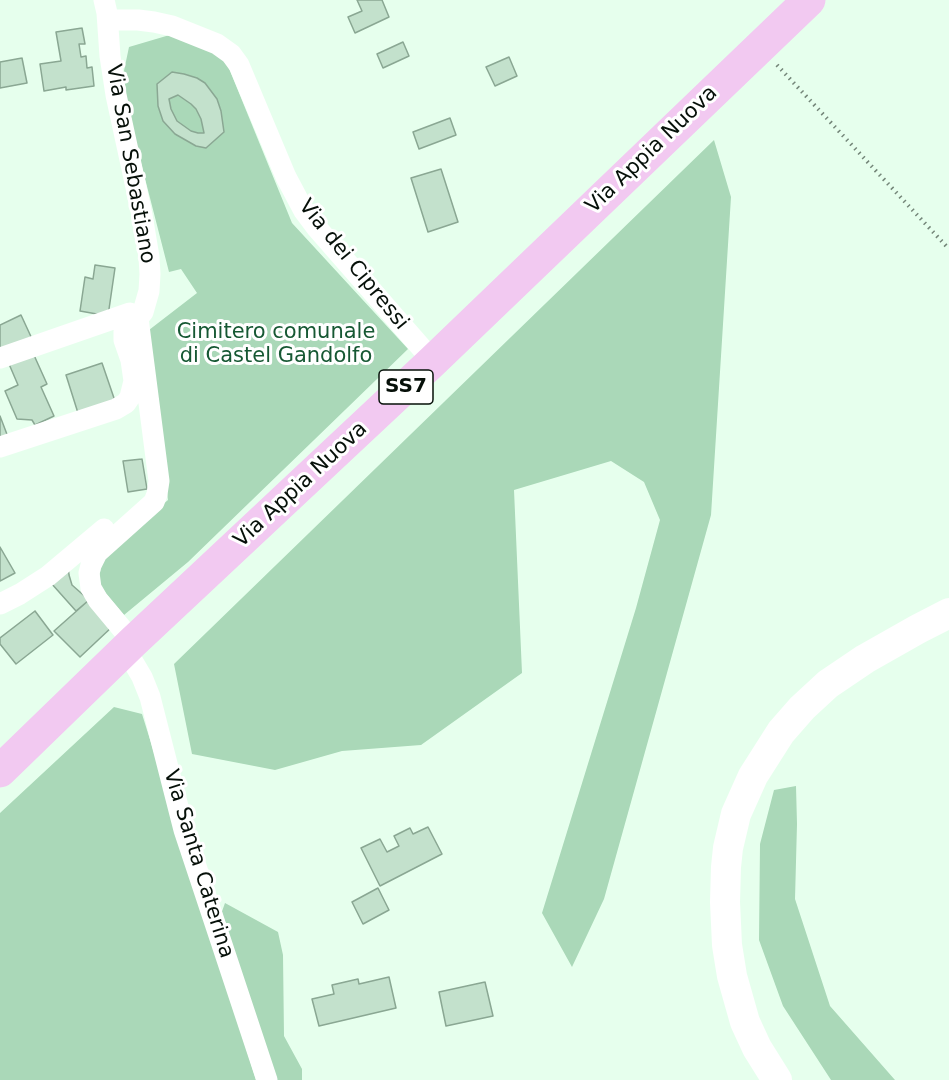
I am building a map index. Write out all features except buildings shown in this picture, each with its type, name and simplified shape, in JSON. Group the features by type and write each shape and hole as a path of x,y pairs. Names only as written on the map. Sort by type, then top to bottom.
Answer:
{"main road":[{"name":"Via Appia Nuova","path":"0,771 129,646 433,362 809,0"},
{"path":"777,1080 757,1048 745,1022 732,976 727,945 724,902 726,867 736,814 758,768 781,732 802,708 828,684 865,658 949,613"}],"street":[{"name":"Via San Sebastiano","path":"106,10 116,95 149,257 148,299 138,318 159,481 154,502 98,554 89,573 91,588 129,646"},
{"name":"Via dei Cipressi","path":"106,10 189,32 217,44 231,54 239,65 286,177 304,211 316,228 433,362"},
{"path":"0,358 130,313 138,318 124,331 134,381 126,404 0,447"},
{"path":"0,604 35,585 54,571 159,481"},
{"name":"Via Santa Caterina","path":"129,646 150,697 184,830 267,1080"}],"path":[{"path":"760,47 949,249"}],"green space":[{"name":"Cimitero comunale di Castel Gandolfo","path":"173,34 219,56 228,66 292,223 408,349 188,562 124,615 98,584 103,556 168,500 149,330 197,293 181,269 169,272 121,85 129,47"},
{"path":"714,140 731,197 711,515 604,899 572,967 542,913 636,608 660,520 644,482 611,461 514,490 522,673 421,745 342,751 275,770 192,754 174,664"},
{"path":"114,707 142,714 256,1080 0,1080 0,813"},
{"path":"796,786 795,899 830,1006 895,1080 831,1080 783,1006 759,940 760,844 774,790"},
{"path":"225,903 278,932 283,955 284,1036 302,1069 302,1080 275,1080 220,917"}]}
